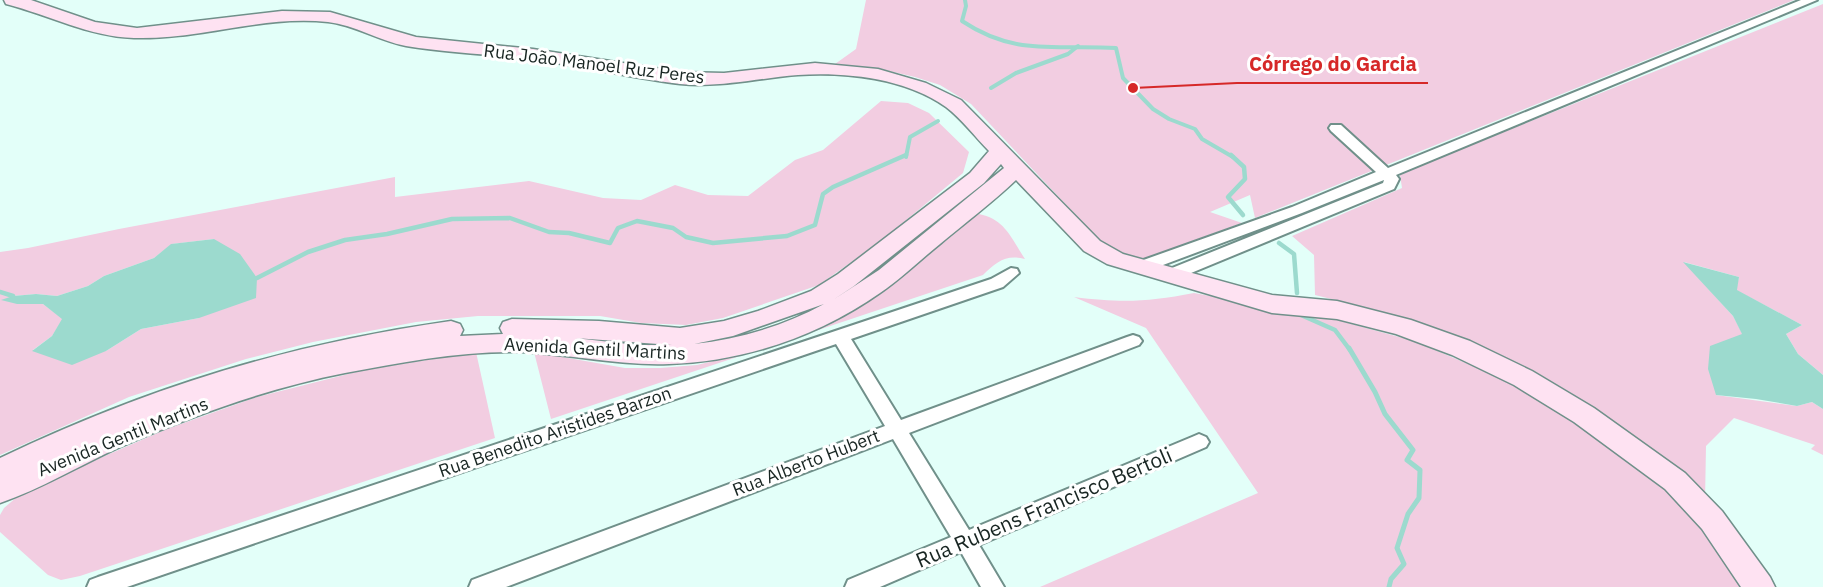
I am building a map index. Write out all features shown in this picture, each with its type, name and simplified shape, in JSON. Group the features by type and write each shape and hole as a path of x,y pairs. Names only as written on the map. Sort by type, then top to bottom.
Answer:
{"main road":[{"name":"Rua João Manoel Ruz Peres","path":"0,2 16,1 111,31 162,31 289,16 318,16 350,22 397,38 593,62 680,78 711,80 821,69 891,79 939,94 971,120 1092,246 1115,259 1272,304 1337,310 1402,326 1461,348 1523,378 1584,415 1675,481 1712,520 1759,587"},
{"name":"Avenida Gentil Martins","path":"0,491 55,463 138,427 225,395 309,371 381,356 462,345 534,343 668,355 712,352 772,336 820,318 872,288 986,183 1007,160"},
{"name":"Avenida Gentil Martins","path":"0,471 43,449 140,407 241,372 298,356 387,337 480,328 599,330 680,338 724,330 820,297 911,231 986,183"}],"street":[{"path":"1141,267 1297,210 1385,172 1811,0"},
{"path":"1173,274 1389,186 1392,179 1336,128"},
{"name":"Rua Benedito Aristides Barzon","path":"98,587 997,283 1011,273"},
{"path":"840,336 993,587"},
{"name":"Rua Alberto Hubert","path":"480,587 1132,341"},
{"name":"Rua Rubens Francisco Bertoli","path":"856,587 1199,442"}],"shaded area":[{"path":"866,0 1794,0 1255,218 1250,195 1210,212 1242,223 1143,259 1121,255 1106,247 971,104 940,85 915,77 885,70 835,64 856,49"},
{"path":"1823,4 1823,375 1798,354 1786,334 1802,325 1736,290 1739,277 1684,262 1733,316 1743,335 1716,395 1797,406 1812,402 1823,409 1823,455 1811,449 1815,445 1734,418 1706,446 1705,501 1500,356 1380,311 1315,295 1314,255 1292,236 1402,188 1400,175 1411,169"},
{"path":"881,101 908,103 929,113 969,152 963,173 881,241 819,285 723,318 686,325 641,323 600,316 478,316 416,322 313,342 246,359 129,397 0,455 0,252 395,177 395,197 529,181 603,198 641,200 675,185 708,195 748,196 795,160 823,150","holes":["214,239 199,318 141,329 106,351 33,350 52,336 63,319 43,304 13,296 36,294 57,296 88,286 104,276 154,258 172,244"]},
{"path":"979,214 1001,225 1025,259 1007,258 983,275 797,337 855,310 966,219"},
{"path":"214,239 240,254 257,278 256,298 199,318 141,329 106,351 72,365 32,351 52,336 62,319 43,304 17,304 1,300 13,296 36,294 57,296 88,286 104,276 154,258 171,244"},
{"path":"1683,262 1739,277 1737,290 1802,325 1786,334 1798,354 1823,375 1823,409 1812,402 1797,406 1716,395 1708,369 1710,346 1742,334 1733,316"},
{"path":"1194,293 1333,319 1414,341 1494,375 1576,420 1634,462 1683,504 1742,587 1040,587 1258,493 1146,328 1074,297 1134,301"},
{"path":"797,337 782,344 759,350"},
{"path":"759,350 551,419 534,352 625,368 660,368 697,365"},
{"path":"476,352 495,438 80,576 61,580 48,575 0,532 0,515 4,508 24,491 167,429 257,397 364,370"}],"waterway":[{"path":"965,0 966,6 962,21 1000,40 1037,46 1077,47"},
{"path":"991,88 1016,73 1068,54 1077,47"},
{"path":"1077,47 1116,48 1123,78 1153,109 1169,119 1195,129 1202,139 1233,157"},
{"path":"906,157 910,137 938,121"},
{"path":"257,278 308,252 345,240 387,234 452,219 510,218 549,232 569,233 610,243 618,228 637,221 673,228 686,237 713,243 787,236 815,225 823,194 833,187 906,155"},
{"path":"1231,155 1244,167 1245,179 1228,197 1243,215"},
{"path":"1279,243 1294,254 1297,293"},
{"path":"0,292 13,296"},
{"path":"1301,315 1335,330 1350,350"},
{"path":"1349,348 1385,414 1413,450 1407,460 1420,470 1419,498 1408,514 1397,548 1404,564 1391,579 1389,587"}],"place":[{"name":"Córrego do Garcia","path":"1133,88"}]}
